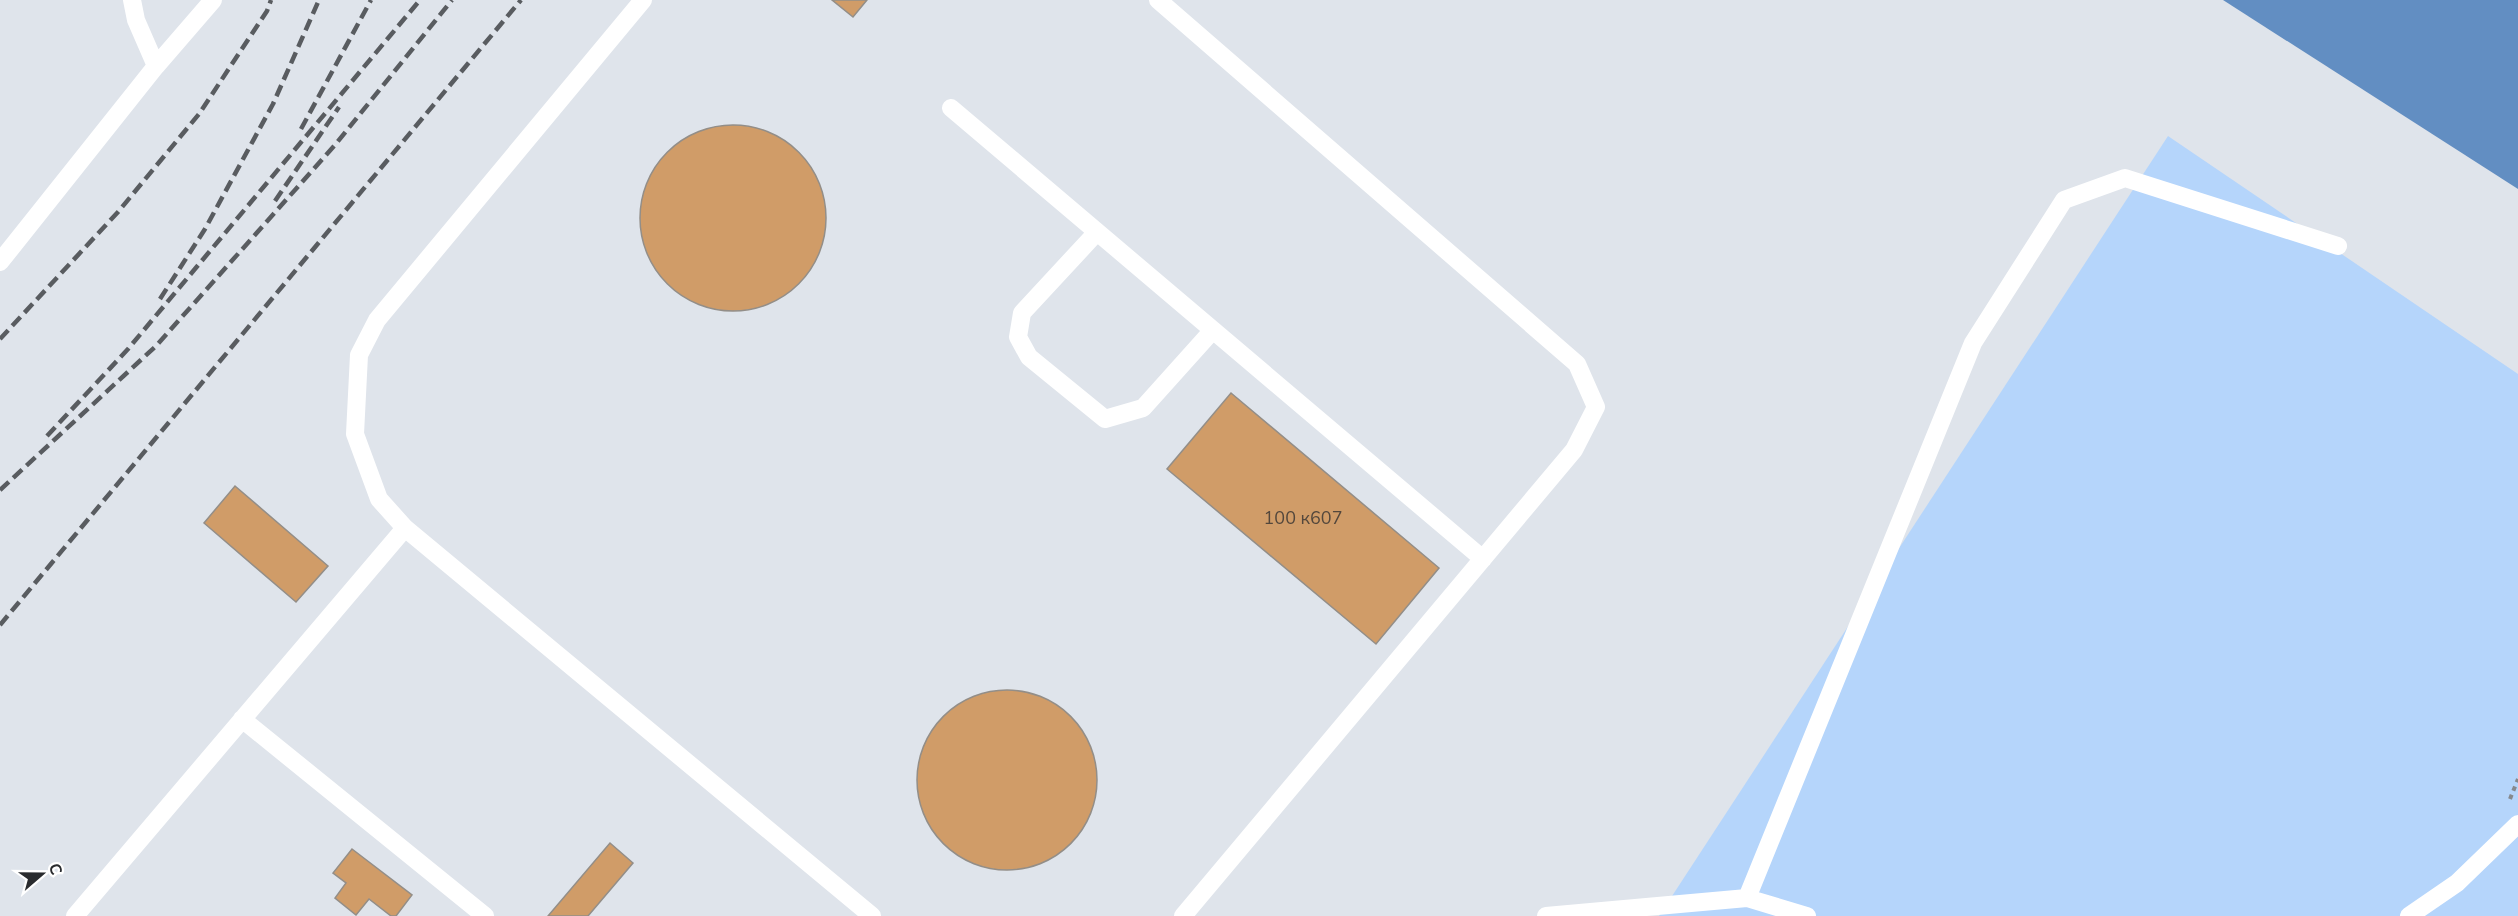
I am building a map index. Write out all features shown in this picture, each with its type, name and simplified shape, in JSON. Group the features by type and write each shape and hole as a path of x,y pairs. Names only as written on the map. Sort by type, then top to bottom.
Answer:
{"lane":[{"path":"132,0 136,20 156,66"},
{"path":"0,262 156,66 213,0"},
{"path":"643,0 377,320 359,355 355,434 379,499 405,528 872,916"},
{"path":"1158,0 1578,364 1596,407 1575,450 1183,916"},
{"path":"951,108 1483,559"},
{"path":"1746,898 1973,343 2064,200 2125,178 2338,246"},
{"path":"1097,232 1022,313 1018,337 1029,357 1105,419 1143,408 1214,330"},
{"path":"75,916 405,528"},
{"path":"242,719 485,916"},
{"path":"2409,916 2457,883 2518,824"},
{"path":"1546,916 1746,898 1807,916"}],"shaded area":[{"path":"2223,0 2518,0 2518,189"},
{"path":"2168,136 2518,374 2518,916 1659,916"}],"building":[{"path":"832,0 867,0 853,17"},
{"path":"733,125 768,132 784,141 798,153 810,167 819,183 826,218 819,253 810,269 798,283 784,295 768,304 733,311 698,304 682,295 668,283 656,269 647,253 640,218 647,183 656,167 668,153 682,141 698,132"},
{"path":"1231,393 1439,568 1376,644 1167,469"},
{"path":"235,486 328,566 296,602 204,523"},
{"path":"1007,690 1042,697 1071,716 1090,745 1097,780 1090,815 1071,844 1042,863 1007,870 972,863 943,844 924,815 917,780 924,745 943,716 972,697"},
{"path":"610,843 633,863 588,916 548,916"},
{"path":"352,849 412,895 396,916 391,916 369,899 356,915 335,898 346,883 333,873"}],"railway":[{"path":"0,339 118,212 199,114 267,11 271,0"},
{"path":"160,299 205,229 273,104 319,0"},
{"path":"301,129 371,0"},
{"path":"47,436 128,349 420,0"},
{"path":"0,490 156,346 335,145 452,0"},
{"path":"0,625 521,0"},
{"path":"275,201 339,107"}]}
